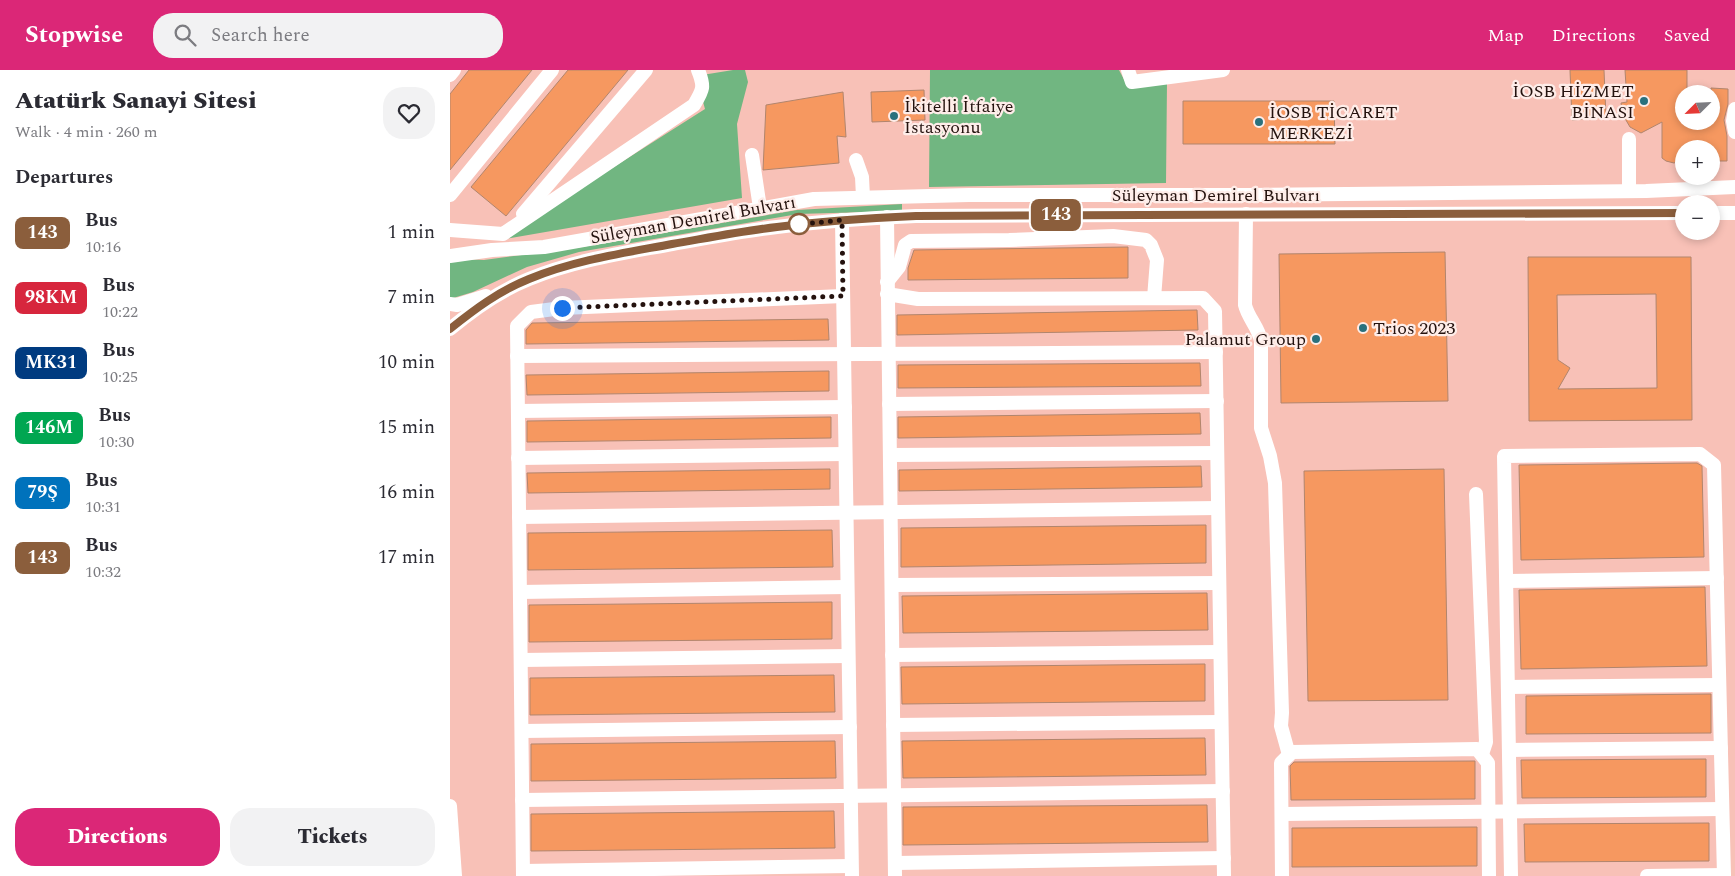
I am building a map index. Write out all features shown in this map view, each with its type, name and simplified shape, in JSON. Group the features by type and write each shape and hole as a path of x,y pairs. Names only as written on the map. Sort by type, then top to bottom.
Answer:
{"street":[{"path":"450,75 454,70"},
{"path":"450,194 552,70"},
{"path":"511,228 646,70"},
{"path":"450,230 503,234 694,105 700,95 703,82 698,70"},
{"path":"1128,70 1132,82 1223,70"},
{"path":"1735,109 1733,121 1735,132"},
{"path":"1629,139 1629,191"},
{"path":"752,155 760,208"},
{"path":"856,160 862,177 863,197"},
{"name":"Süleyman Demirel Bulvarı","path":"492,250 544,247 814,199 969,195 1253,195 1629,191 1735,187"},
{"name":"Süleyman Demirel Bulvarı","path":"450,329 483,302 530,278 610,255 775,227 842,220 926,216 1675,213"},
{"path":"1720,213 1735,213"},
{"path":"1246,214 1245,305 1261,341 1261,428 1275,478 1281,726 1289,755"},
{"path":"887,217 895,869 1224,858"},
{"path":"842,220 852,871 523,873 517,326 531,312 562,308 843,296"},
{"path":"887,288 899,267 905,245 911,241 1113,236 1149,242 1157,260 1154,298"},
{"path":"450,246 492,250"},
{"path":"450,256 492,250"},
{"path":"887,288 918,299 1203,298 1215,311 1224,876"},
{"path":"450,304 457,305 506,290"},
{"path":"517,356 1216,352"},
{"path":"889,404 1217,401"},
{"path":"518,410 845,407"},
{"path":"890,455 1217,453"},
{"path":"518,458 845,454"},
{"path":"1511,876 1504,456 1700,454 1714,465 1724,876 1647,876"},
{"path":"1476,494 1486,742 1482,754"},
{"path":"519,518 1218,508"},
{"path":"1507,580 1717,578"},
{"path":"892,585 1219,583"},
{"path":"520,592 848,587"},
{"path":"892,655 1220,652"},
{"path":"521,660 848,656"},
{"path":"1508,687 1719,685"},
{"path":"893,725 1221,722"},
{"path":"522,731 850,728"},
{"path":"1510,750 1721,748"},
{"path":"1282,876 1281,762 1292,752 1477,749 1488,763 1489,876"},
{"path":"522,800 1222,791"},
{"path":"450,806 456,876"},
{"path":"1282,814 1722,809"}],"green space":[{"path":"745,70 748,82 737,124 742,198 499,240 705,109 696,76"},
{"path":"930,70 1119,70 1128,87 1167,83 1166,183 929,187"},
{"path":"902,204 902,211 798,214 579,252 527,267 473,292 450,299 450,261 458,259 484,260 582,247 797,210"}],"building":[{"path":"469,70 532,70 450,170 450,94"},
{"path":"568,70 628,70 506,216 471,187"},
{"path":"1570,70 1604,70 1606,117 1572,120"},
{"path":"1625,70 1687,70 1687,85 1675,85 1675,130 1720,130 1720,89 1728,89 1728,104 1724,120 1727,136 1727,161 1720,161 1720,140 1675,140 1675,163 1666,161 1662,158 1662,122 1641,133 1630,127 1623,115 1621,103 1627,102"},
{"path":"924,90 925,120 872,122 871,92"},
{"path":"843,92 846,137 837,136 839,163 763,170 766,105"},
{"name":"İOSB TİCARET MERKEZİ","path":"1183,101 1334,101 1335,144 1183,144"},
{"path":"1128,247 1128,278 908,280 908,268 914,250"},
{"name":"Trios 2023","path":"1445,252 1448,401 1281,403 1279,254"},
{"path":"1528,257 1691,257 1692,420 1529,421","holes":["1656,294 1657,388 1558,389 1570,368 1558,360 1557,295"]},
{"path":"1197,310 1198,330 897,335 897,315"},
{"path":"828,319 829,340 526,344 526,330 532,323"},
{"path":"1200,363 1201,386 898,388 898,365"},
{"path":"829,371 829,391 527,395 526,375"},
{"path":"1200,413 1201,434 898,438 898,417"},
{"path":"831,417 831,438 527,442 527,421"},
{"path":"1697,463 1702,466 1704,557 1521,560 1519,465"},
{"path":"1201,466 1202,487 899,491 899,470"},
{"path":"830,469 830,489 528,493 527,473"},
{"path":"1444,469 1448,700 1308,701 1304,471"},
{"path":"1206,525 1206,563 901,567 901,528"},
{"path":"832,530 833,567 528,570 528,533"},
{"path":"1705,587 1707,666 1521,669 1519,590"},
{"path":"1207,593 1208,630 903,633 902,596"},
{"path":"832,602 832,639 529,642 529,605"},
{"path":"1205,664 1205,701 902,704 901,667"},
{"path":"834,675 835,712 530,715 530,678"},
{"path":"1711,694 1711,733 1526,734 1526,696"},
{"path":"1205,738 1206,775 903,778 902,741"},
{"path":"835,741 836,778 531,781 531,744"},
{"path":"1706,759 1706,797 1522,798 1521,760"},
{"path":"1475,761 1475,799 1291,800 1290,766 1294,762"},
{"path":"1207,805 1208,842 903,845 903,807"},
{"path":"834,811 835,848 531,851 531,814"},
{"path":"1709,823 1709,861 1525,862 1524,824"},
{"path":"1477,827 1477,866 1292,867 1292,828"}],"bus line":[{"name":"143","path":"450,329 483,302 530,278 567,266 610,255 775,227 831,221 916,216 1512,212 1675,213"}],"place":[{"name":"İOSB HİZMET BİNASI","path":"1644,101"},
{"name":"İkitelli İtfaiye İstasyonu","path":"894,116"},
{"name":"İOSB TİCARET MERKEZİ","path":"1259,122"},
{"name":"Trios 2023","path":"1363,328"},
{"name":"Palamut Group","path":"1316,339"}],"route":[{"path":"562,308 843,296 842,220 794,225 799,224"}]}
